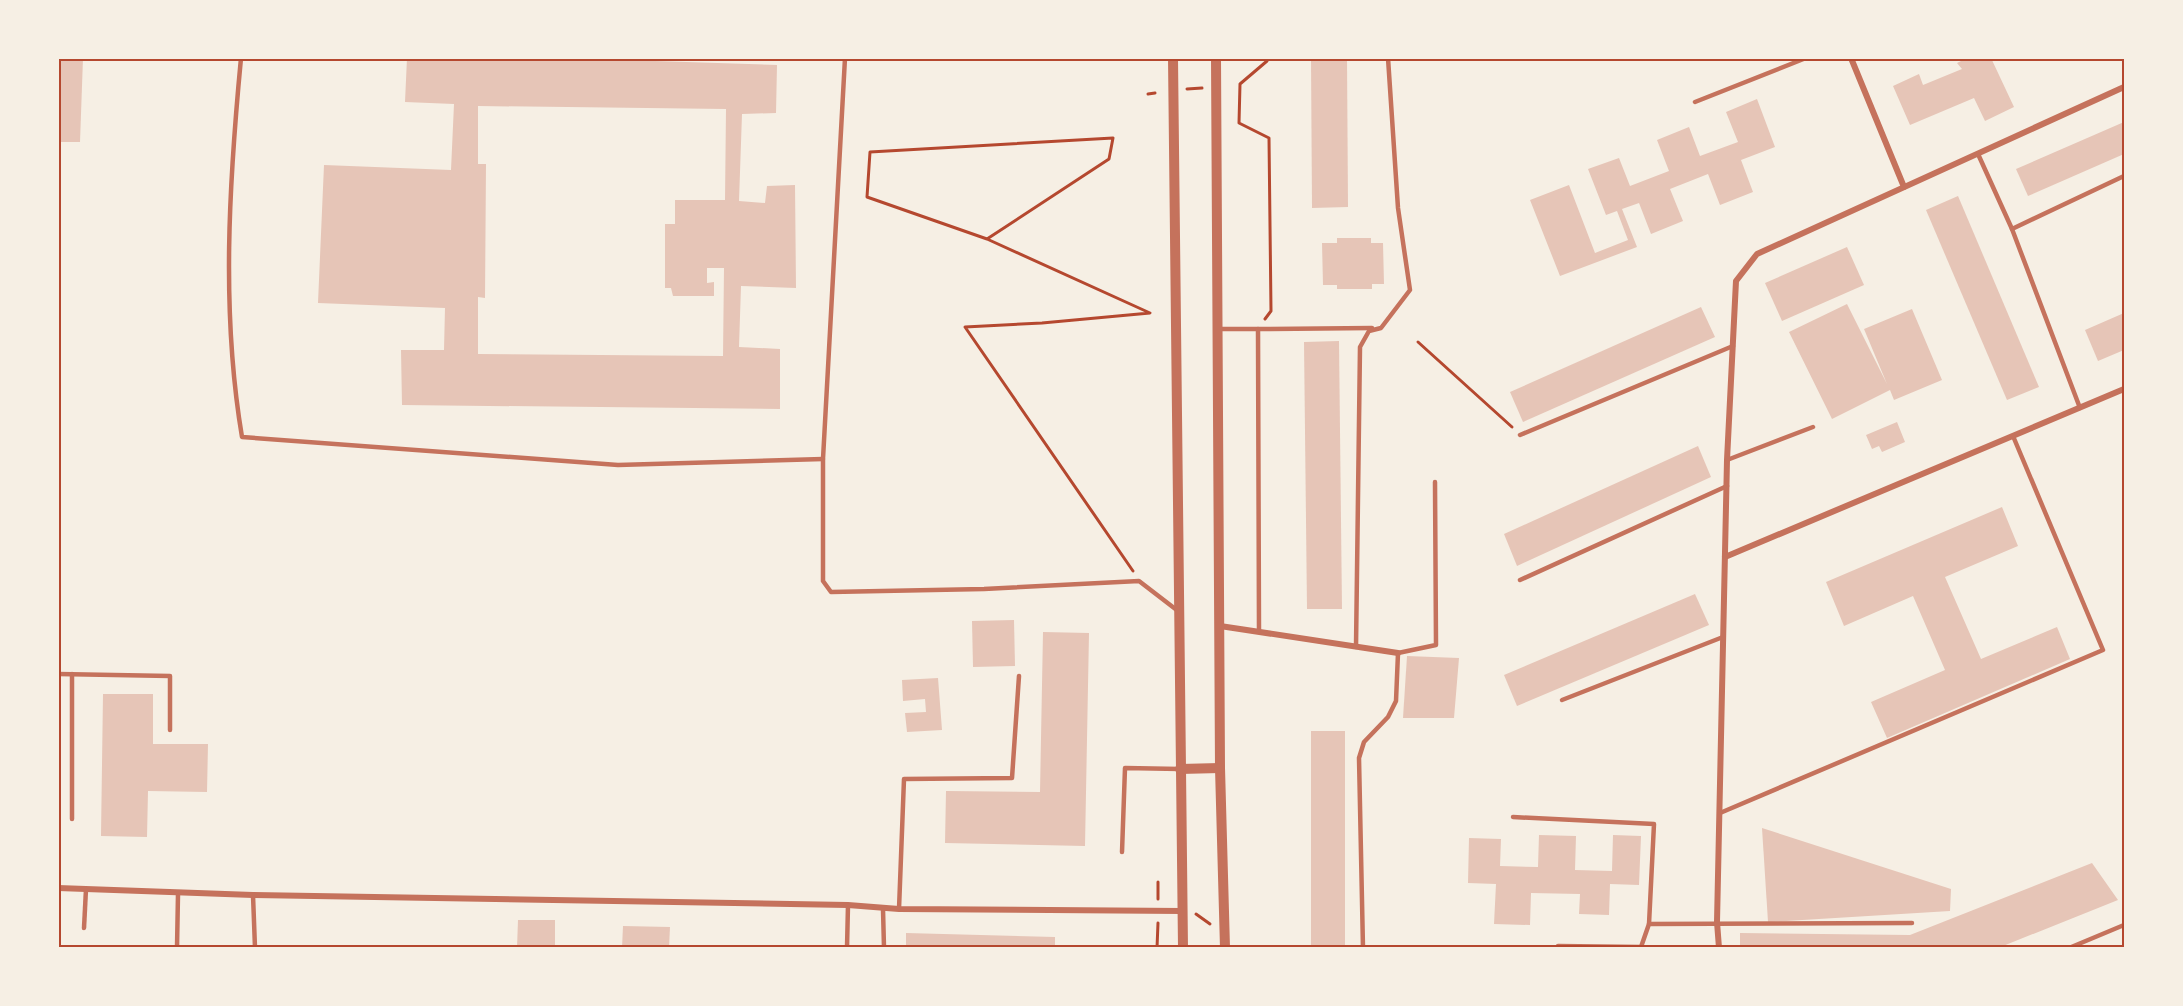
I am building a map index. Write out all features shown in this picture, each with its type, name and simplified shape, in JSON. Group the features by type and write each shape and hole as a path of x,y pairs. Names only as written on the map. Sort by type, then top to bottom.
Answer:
{"street":[{"path":"1173,58 1180,769 1187,911 1183,948"},
{"path":"1216,58 1220,768 1225,948"},
{"path":"1851,58 1904,187"},
{"path":"1719,948 1717,922 1727,460 1736,281 1757,254 2124,87"},
{"path":"1725,557 2124,389"},
{"path":"1220,626 1398,653"},
{"path":"1180,769 1220,768"},
{"path":"58,888 178,894 848,905 883,909 1187,911"}],"lane":[{"path":"241,58 232,174 229,323 242,437 618,465 823,459"},
{"path":"845,58 823,459 823,581 831,592 984,589 1139,581 1178,611"},
{"path":"1356,647 1360,347 1369,331 1381,328 1410,290 1398,208 1388,58"},
{"path":"1695,102 1806,58"},
{"path":"1978,154 2012,228 2080,408"},
{"path":"2012,228 2124,176"},
{"path":"1219,329 1381,328"},
{"path":"1258,329 1259,633"},
{"path":"1520,435 1733,346"},
{"path":"1727,460 1813,427"},
{"path":"1720,813 2103,650 2013,436"},
{"path":"1363,948 1359,758 1364,742 1388,717 1396,701 1398,653 1436,645 1434,482"},
{"path":"1520,580 1727,486"},
{"path":"1562,700 1724,637"},
{"path":"58,674 170,676 170,730"},
{"path":"72,674 72,819"},
{"path":"899,909 904,779 1012,778 1019,676"},
{"path":"1122,852 1125,768 1180,769"},
{"path":"1513,817 1654,824 1649,924 1641,946 1558,946"},
{"path":"84,928 86,889"},
{"path":"177,948 178,894"},
{"path":"254,895 255,948"},
{"path":"847,948 848,905"},
{"path":"883,909 885,948"},
{"path":"1649,924 1912,923"},
{"path":"2069,948 2124,925"}],"path":[{"path":"1234,85 1240,84 1267,61 1267,58"},
{"path":"1240,84 1239,123 1269,138 1270,311 1258,329"},
{"path":"1182,89 1206,88"},
{"path":"1148,94 1155,93"},
{"path":"987,239 1108,159 1113,138 870,152 867,197 987,239 1150,313 1042,323 965,327 1139,581"},
{"path":"1418,342 1520,435"},
{"path":"1187,911 1212,926"}],"building":[{"path":"58,58 83,58 80,142 58,142"},
{"path":"407,58 562,58 777,65 776,113 742,114 739,201 765,203 767,186 795,185 796,288 741,286 739,347 780,349 780,409 402,405 401,350 444,350 445,308 318,303 324,165 451,170 454,104 405,102","holes":["478,106 726,109 725,200 675,200 675,224 665,224 665,288 671,288 673,296 714,296 714,282 707,283 707,268 724,268 723,356 478,354 478,297 485,298 486,164 478,164"]},
{"path":"1311,58 1347,58 1348,207 1312,208"},
{"path":"1967,58 1991,58 2014,107 1985,121 1974,98 1910,125 1893,86 1919,74 1923,85 1962,69 1957,63"},
{"path":"1757,99 1775,147 1741,160 1753,192 1720,205 1708,174 1670,189 1683,221 1651,234 1639,203 1622,209 1637,247 1560,276 1530,200 1569,185 1595,253 1628,240 1617,211 1606,215 1588,169 1619,158 1630,186 1669,171 1657,140 1689,127 1700,156 1738,142 1726,112"},
{"path":"2124,122 2124,154 2028,196 2016,169"},
{"path":"1958,196 2039,387 2007,400 1926,210"},
{"path":"1337,238 1371,238 1371,243 1383,243 1384,284 1372,284 1372,289 1337,289 1337,285 1323,285 1322,243 1337,243"},
{"path":"1847,247 1864,285 1782,321 1765,283"},
{"path":"1847,304 1887,384 1864,329 1912,309 1942,380 1894,400 1890,390 1832,419 1789,332"},
{"path":"1701,307 1715,337 1523,422 1510,392"},
{"path":"2124,313 2124,350 2098,361 2085,330"},
{"path":"1339,341 1342,609 1307,609 1304,342"},
{"path":"1897,422 1905,442 1882,452 1879,446 1872,449 1866,435"},
{"path":"1698,446 1711,477 1517,566 1504,534"},
{"path":"2002,507 2018,546 1945,577 1981,659 2057,627 2070,659 1887,738 1871,702 1945,670 1913,596 1844,626 1826,582"},
{"path":"1695,594 1709,625 1517,706 1504,675"},
{"path":"1014,620 1015,666 973,667 972,621"},
{"path":"1043,632 1089,633 1085,846 945,843 946,791 1040,792"},
{"path":"1407,656 1459,658 1454,718 1403,718"},
{"path":"938,678 942,730 907,732 905,713 926,712 925,699 903,701 902,680"},
{"path":"103,694 153,694 153,744 208,744 207,792 148,791 147,837 101,836"},
{"path":"1311,731 1345,731 1345,948 1311,948"},
{"path":"1762,828 1951,889 1950,911 1768,922"},
{"path":"1539,835 1576,836 1575,870 1612,871 1613,835 1641,836 1639,885 1610,884 1609,915 1579,914 1580,894 1531,893 1530,925 1494,924 1496,884 1468,883 1469,838 1501,839 1500,866 1538,867"},
{"path":"2092,863 2118,900 1998,948 1740,948 1740,933 1910,935"},
{"path":"518,920 555,920 555,948 517,948"},
{"path":"623,926 670,927 669,948 622,948"},
{"path":"906,933 1055,937 1055,948 906,948"}]}
